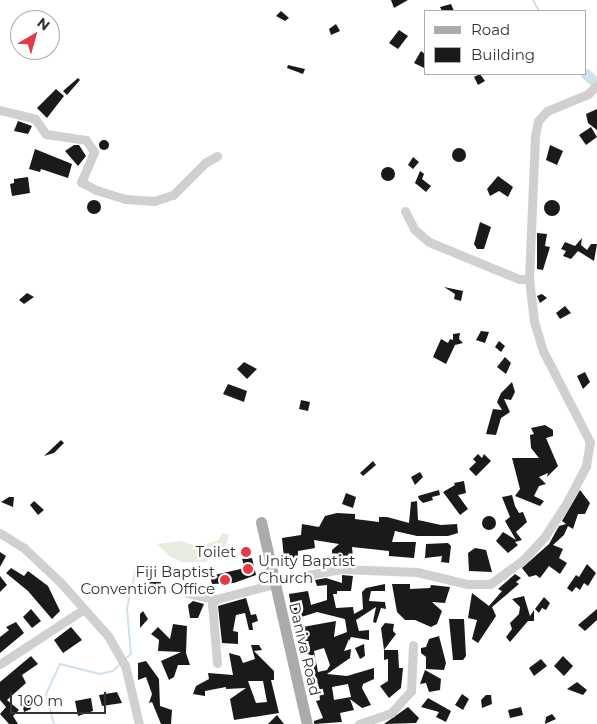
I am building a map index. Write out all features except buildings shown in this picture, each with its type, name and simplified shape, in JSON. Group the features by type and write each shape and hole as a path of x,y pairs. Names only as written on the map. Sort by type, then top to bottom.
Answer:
{"main road":[{"name":"Daniva Road","path":"261,522 307,724"}],"street":[{"path":"187,593 216,599 275,582 341,569 417,572 482,586 500,580 545,536 566,504 586,466 593,436 543,351 534,321 529,279 536,127 547,111 590,92 597,85"},
{"path":"0,110 35,118 46,134 86,140 94,152 82,182 124,199 154,201 173,194 204,163 217,156"},
{"path":"405,212 414,229 429,242 519,279 529,279"},
{"path":"0,533 24,548 108,636 123,661 139,724"},
{"path":"216,599 212,604 216,663"},
{"path":"0,664 84,609"},
{"path":"360,724 391,713 411,691 414,645"}],"shaded area":[{"path":"223,533 229,535 225,548 206,562 182,562 169,556 157,544 181,541 198,547 218,540"}],"waterway":[{"path":"533,0 538,10"},
{"path":"587,75 597,84"},
{"path":"125,659 131,654 127,608 136,569"},
{"path":"54,724 46,694 60,664 100,674 113,671 120,664"}],"place":[{"name":"Toilet","path":"246,552"},
{"name":"Unity Baptist Church","path":"248,569"},
{"name":"Fiji Baptist Convention Office","path":"225,580"}]}
